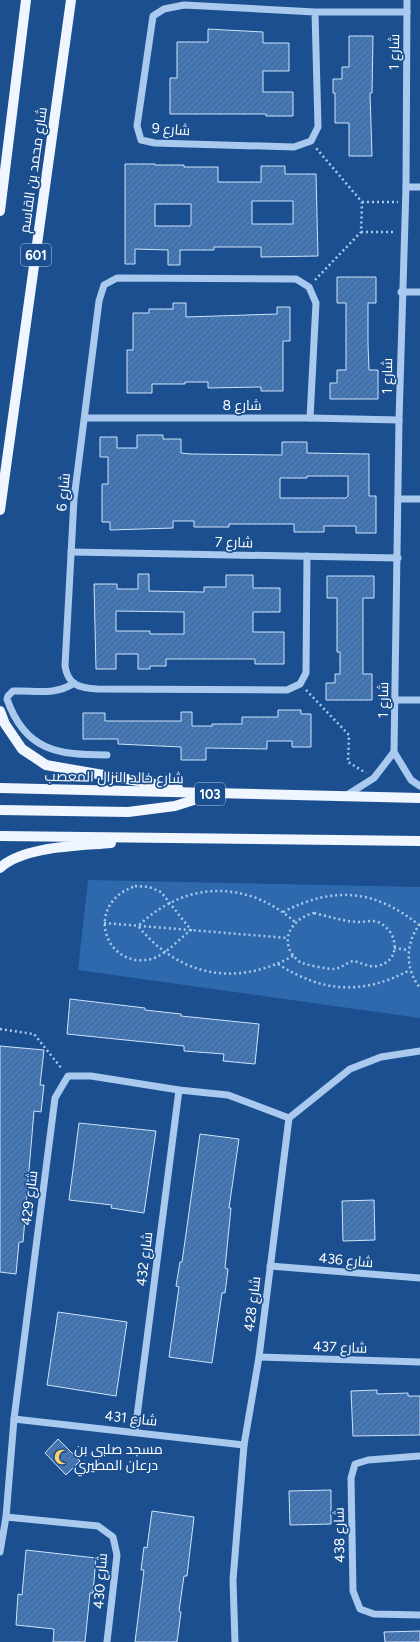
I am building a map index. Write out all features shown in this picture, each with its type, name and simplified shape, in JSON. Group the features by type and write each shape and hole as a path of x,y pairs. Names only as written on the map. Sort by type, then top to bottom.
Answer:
{"main road":[{"name":"شارع محمد بن القاسم","path":"0,211 26,0"},
{"name":"شارع محمد بن القاسم","path":"0,510 71,0"},
{"path":"0,710 5,724 22,749 46,766 213,794"},
{"name":"شارع خالد النزال المعصب","path":"0,788 213,794 347,795 420,798"},
{"path":"0,810 128,812 175,806 213,794"},
{"path":"0,836 420,841"},
{"path":"0,868 6,862 36,852 154,838"}],"street":[{"name":"شارع 1","path":"394,752 396,700 401,292 406,187 407,0"},
{"name":"شارع 9","path":"310,141 294,147 155,143 141,140 137,126 153,16 164,9 184,5 315,12 407,12"},
{"path":"310,141 318,127 315,12"},
{"path":"406,187 420,188"},
{"name":"شارع 6","path":"74,683 66,676 64,666 74,499 99,301 104,285 117,278 296,279 309,287"},
{"path":"309,287 316,302 310,418"},
{"path":"401,292 420,292"},
{"name":"شارع 8","path":"85,418 310,418 399,420"},
{"path":"398,499 420,499"},
{"name":"شارع 7","path":"71,552 398,558"},
{"path":"107,756 64,752 34,741 18,725 7,699 8,696 13,691 54,692 62,690 74,683 84,688 97,689 271,690 287,690 300,684 306,673 307,556"},
{"path":"396,700 420,700"},
{"path":"347,795 374,778 394,752 411,780 420,786"},
{"path":"68,1076 91,1076 179,1090 228,1095 289,1118 350,1069 381,1057 420,1051"},
{"name":"شارع 429","path":"0,1552 6,1517 14,1419 55,1098 68,1076"},
{"name":"شارع 432","path":"135,1432 179,1090"},
{"name":"شارع 428","path":"235,1642 233,1580 244,1445 259,1357 289,1118"},
{"name":"شارع 436","path":"270,1266 420,1278"},
{"name":"شارع 437","path":"259,1357 420,1362"},
{"name":"شارع 431","path":"14,1419 244,1445"},
{"name":"شارع 438","path":"420,1456 368,1460 355,1464 351,1478 353,1590 360,1609 374,1614 420,1615"},
{"name":"شارع 430","path":"6,1517 98,1526 113,1537 117,1555 107,1642"}],"path":[{"path":"309,287 361,232 362,202 310,141"},
{"path":"362,202 405,202"},
{"path":"361,232 404,232"},
{"path":"300,684 349,735 348,762 374,778"},
{"path":"136,886 149,887 161,892 191,930 164,952 152,958 138,960 125,956 114,948 107,937 104,923 106,911 113,900 123,891 136,886"},
{"path":"138,926 169,902 188,895 208,891 228,891 247,894 260,899 283,912 295,922"},
{"path":"283,912 301,902 321,896 342,894 363,896 384,902 402,912 419,925 412,937 408,950 410,970 420,988"},
{"path":"314,913 348,922 378,922 390,930 394,939 394,948 391,956 385,963 377,966 370,967 353,961 333,969 302,964 293,956 289,947 288,938 295,922 304,916 314,913"},
{"path":"104,923 288,938"},
{"path":"138,926 150,940 164,952 181,962 200,970 239,974 259,971 278,964 293,956"},
{"path":"394,948 408,950"},
{"path":"278,964 295,975 314,983 333,987 353,988 392,980 410,970"},
{"path":"0,1029 34,1034 68,1076"}],"shaded area":[{"path":"88,880 420,887 420,1018 78,970"}],"building":[{"path":"208,29 263,32 263,43 289,43 289,71 263,71 263,92 293,92 293,116 266,116 266,114 170,114 170,78 177,78 177,42 208,42"},
{"path":"349,36 373,36 372,93 370,93 372,156 349,156 349,123 335,123 335,93 333,93 333,79 342,79 342,67 349,67"},
{"path":"125,164 218,167 218,182 261,182 261,166 285,166 285,174 316,174 318,256 261,257 261,247 214,247 214,250 180,250 180,265 168,265 168,250 135,249 135,264 125,264","holes":["252,201 293,201 293,224 252,224","155,204 191,204 190,226 155,226"]},
{"path":"337,277 376,277 376,303 368,303 368,344 369,370 378,370 378,399 330,399 330,383 337,383 337,370 346,370 346,303 337,303"},
{"path":"173,303 186,303 186,317 277,314 277,307 290,307 290,341 283,341 283,391 261,391 261,387 208,388 208,382 185,382 185,384 152,384 152,393 127,393 127,350 133,350 133,313 149,313 149,309 173,309"},
{"path":"137,435 163,435 163,439 181,439 181,453 191,454 282,455 282,442 307,442 307,453 369,454 369,496 376,496 376,533 356,533 356,526 324,526 324,532 294,532 294,524 229,524 229,527 194,527 194,521 173,521 173,528 110,530 110,522 102,522 102,484 108,484 108,457 100,457 100,437 117,437 117,448 137,448","holes":["307,476 348,476 348,496 346,498 280,498 280,478 307,478"]},
{"path":"138,574 149,574 149,591 204,592 204,587 226,587 226,575 253,575 253,588 280,588 280,612 253,612 253,632 284,632 284,664 255,664 255,659 166,659 166,666 150,666 150,669 138,669 138,654 116,654 116,669 96,669 94,584 117,584 117,589 138,589","holes":["116,611 184,612 184,634 150,634 150,631 116,631"]},
{"path":"327,576 374,576 374,598 363,598 363,674 372,674 372,700 326,700 326,683 335,683 335,674 340,674 340,652 337,652 337,598 327,598"},
{"path":"278,710 301,710 301,714 311,714 311,747 292,747 292,741 267,741 267,749 206,748 206,760 181,760 181,747 118,744 118,739 83,739 83,713 105,713 105,721 181,721 181,712 192,712 192,726 212,726 212,724 242,724 242,717 278,717"},
{"path":"70,999 145,1008 145,1010 181,1014 181,1016 259,1024 255,1064 223,1061 224,1054 184,1051 184,1046 67,1034"},
{"path":"0,1046 44,1050 40,1085 44,1085 41,1112 34,1111 23,1242 19,1242 16,1274 0,1272"},
{"path":"79,1123 156,1131 144,1213 111,1208 112,1205 69,1200"},
{"path":"200,1134 239,1139 229,1208 231,1208 225,1268 228,1269 225,1293 222,1293 212,1363 169,1357 179,1287 176,1286 180,1262 182,1262"},
{"path":"374,1200 375,1240 343,1241 342,1201"},
{"path":"58,1312 127,1322 116,1396 47,1385"},
{"path":"377,1390 377,1394 408,1393 408,1396 420,1396 420,1435 353,1436 351,1391"},
{"name":"مسجد صلبي بن درعان المطيري","path":"58,1439 80,1461 66,1475 45,1453"},
{"path":"331,1490 331,1524 290,1525 289,1491"},
{"path":"152,1511 194,1517 187,1576 184,1576 179,1611 181,1612 177,1642 135,1642 144,1570 141,1570 144,1547 147,1548"},
{"path":"26,1550 96,1558 93,1593 90,1593 85,1642 53,1642 54,1629 16,1625 18,1594 22,1595"},
{"path":"420,1631 420,1642 385,1642 384,1632"}],"place":[{"name":"مسجد صلبي بن درعان المطيري","path":"62,1457"}]}
